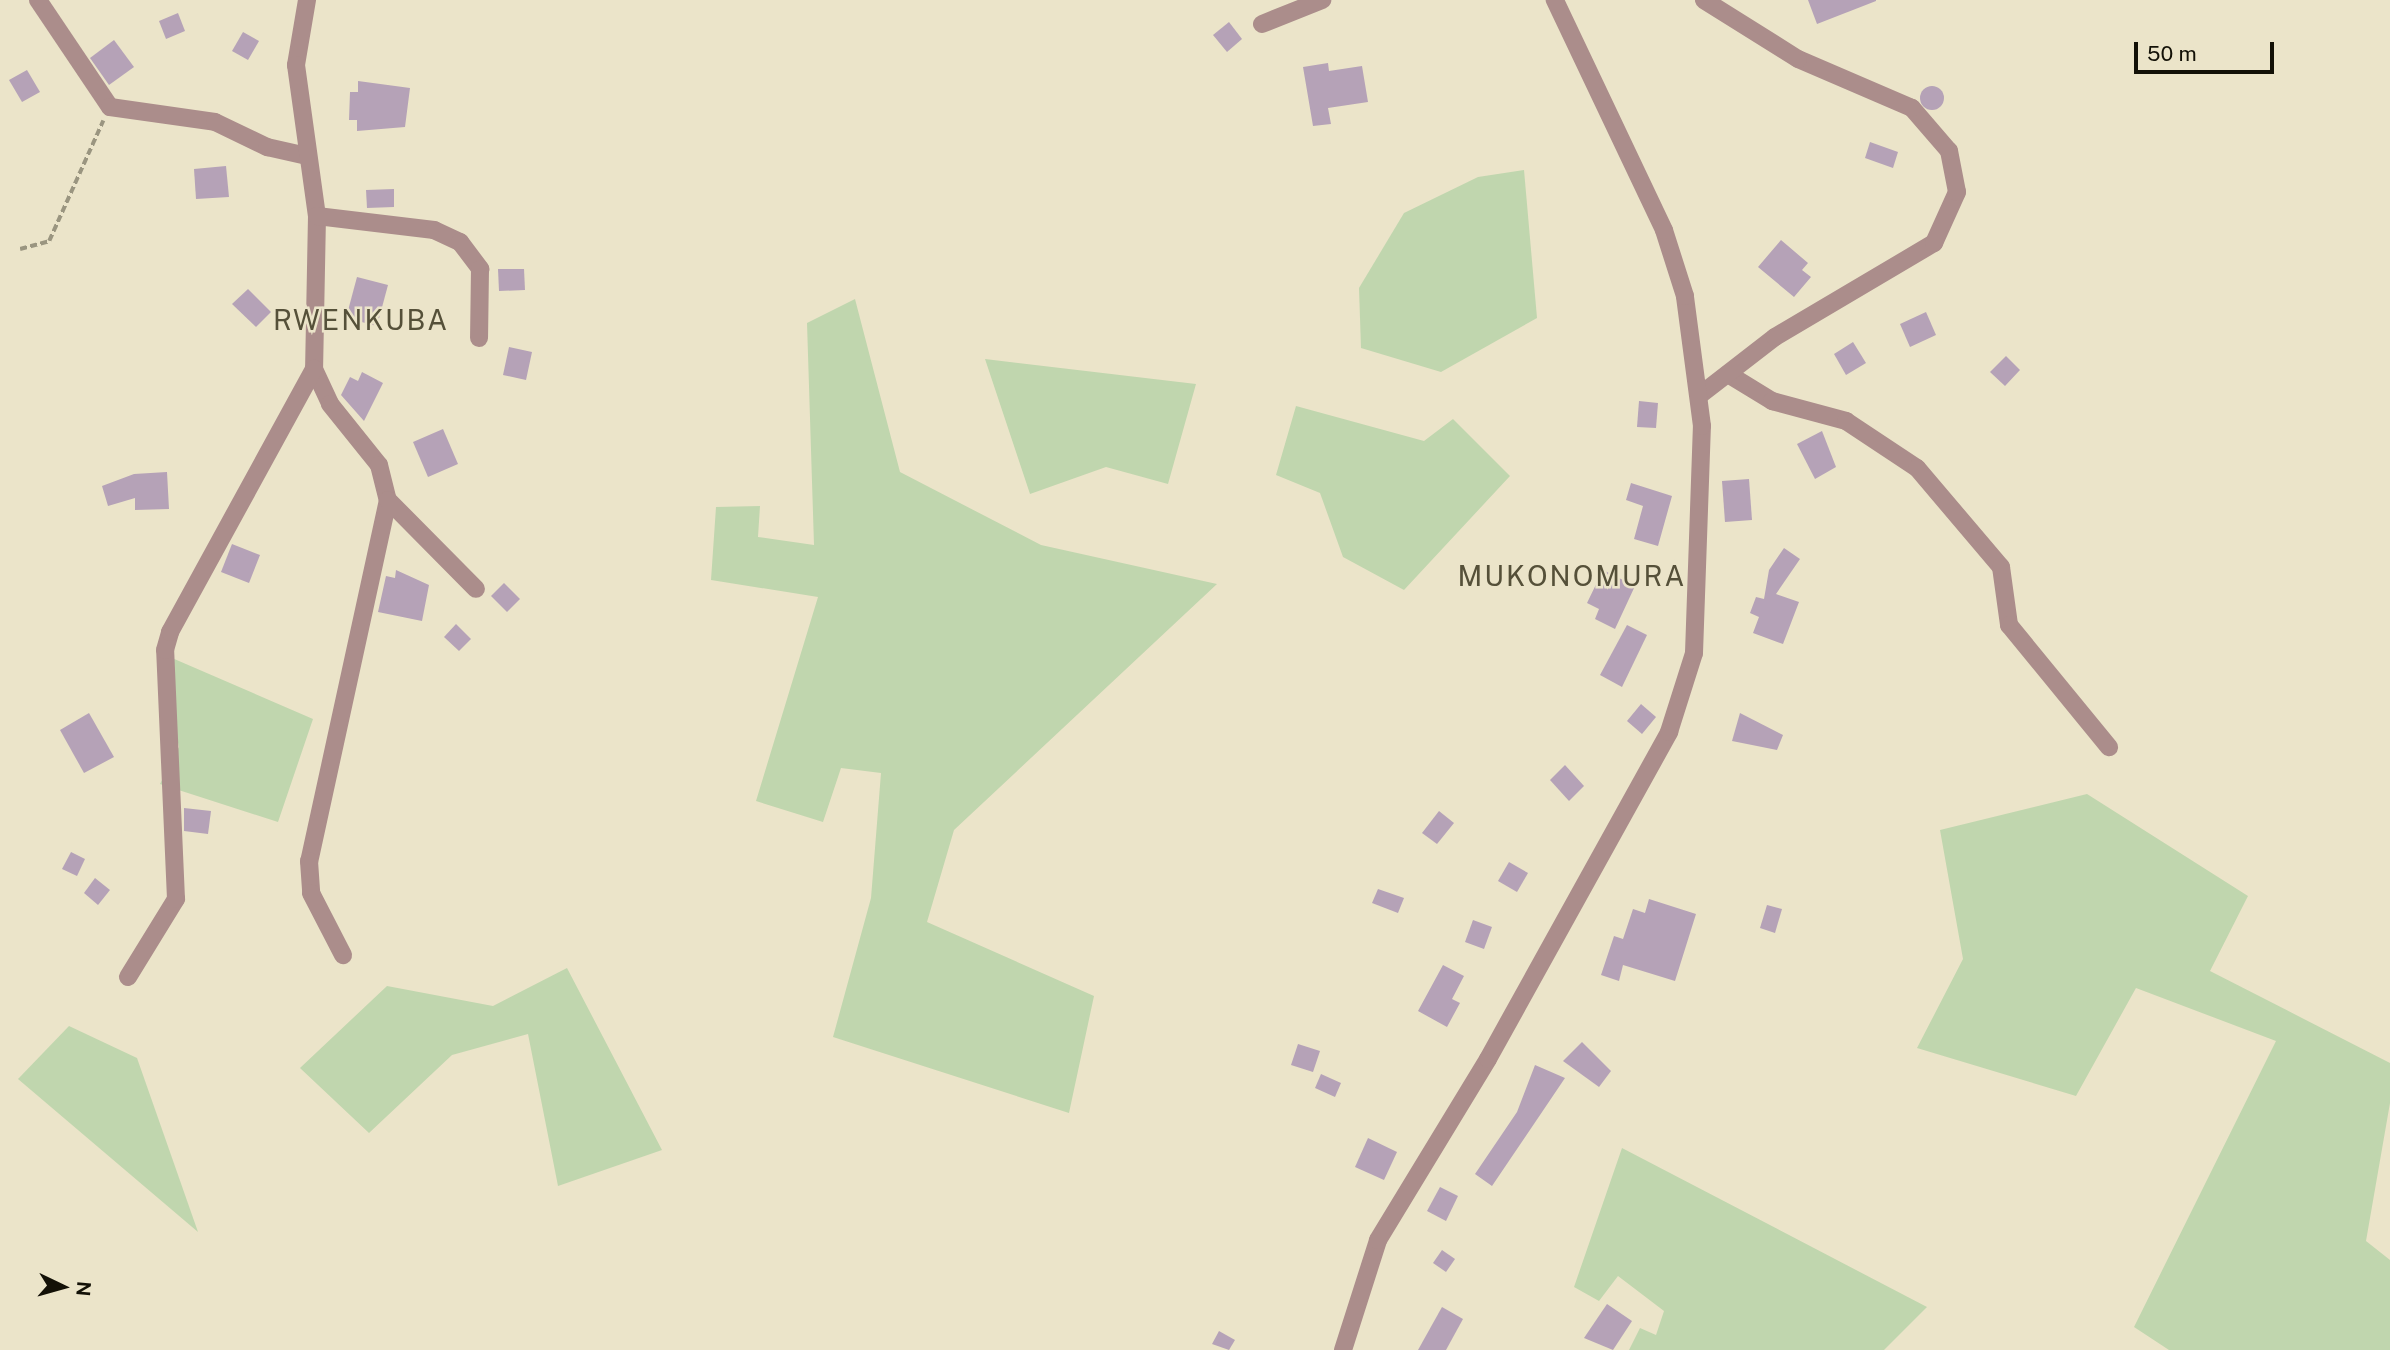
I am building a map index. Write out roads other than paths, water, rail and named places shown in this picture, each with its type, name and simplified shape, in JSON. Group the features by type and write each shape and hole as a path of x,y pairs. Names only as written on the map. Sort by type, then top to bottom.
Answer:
{"street":[{"path":"38,0 110,107 215,122 267,147 307,156"},
{"path":"307,0 296,65 317,216 314,369 330,404 379,465 388,500 309,861 311,892 343,955"},
{"path":"1262,24 1322,0"},
{"path":"1343,1350 1364,1270 1391,1215 1488,1059 1681,709 1699,586 1700,395 1685,296 1664,230 1555,0"},
{"path":"1700,395 1775,337 1934,243 1957,192 1956,171 1949,151 1912,108 1798,59 1704,0"},
{"path":"317,216 434,230 460,242 481,269 479,338"},
{"path":"128,977 176,899 165,650 170,632 314,369"},
{"path":"1728,374 1772,401 1846,421 1917,468 2001,567 2009,625 2109,747"},
{"path":"388,500 475,589"}],"district":[{"name":"RWENKUBA","path":"361,320"},
{"name":"MUKONOMURA","path":"1572,576"}]}
